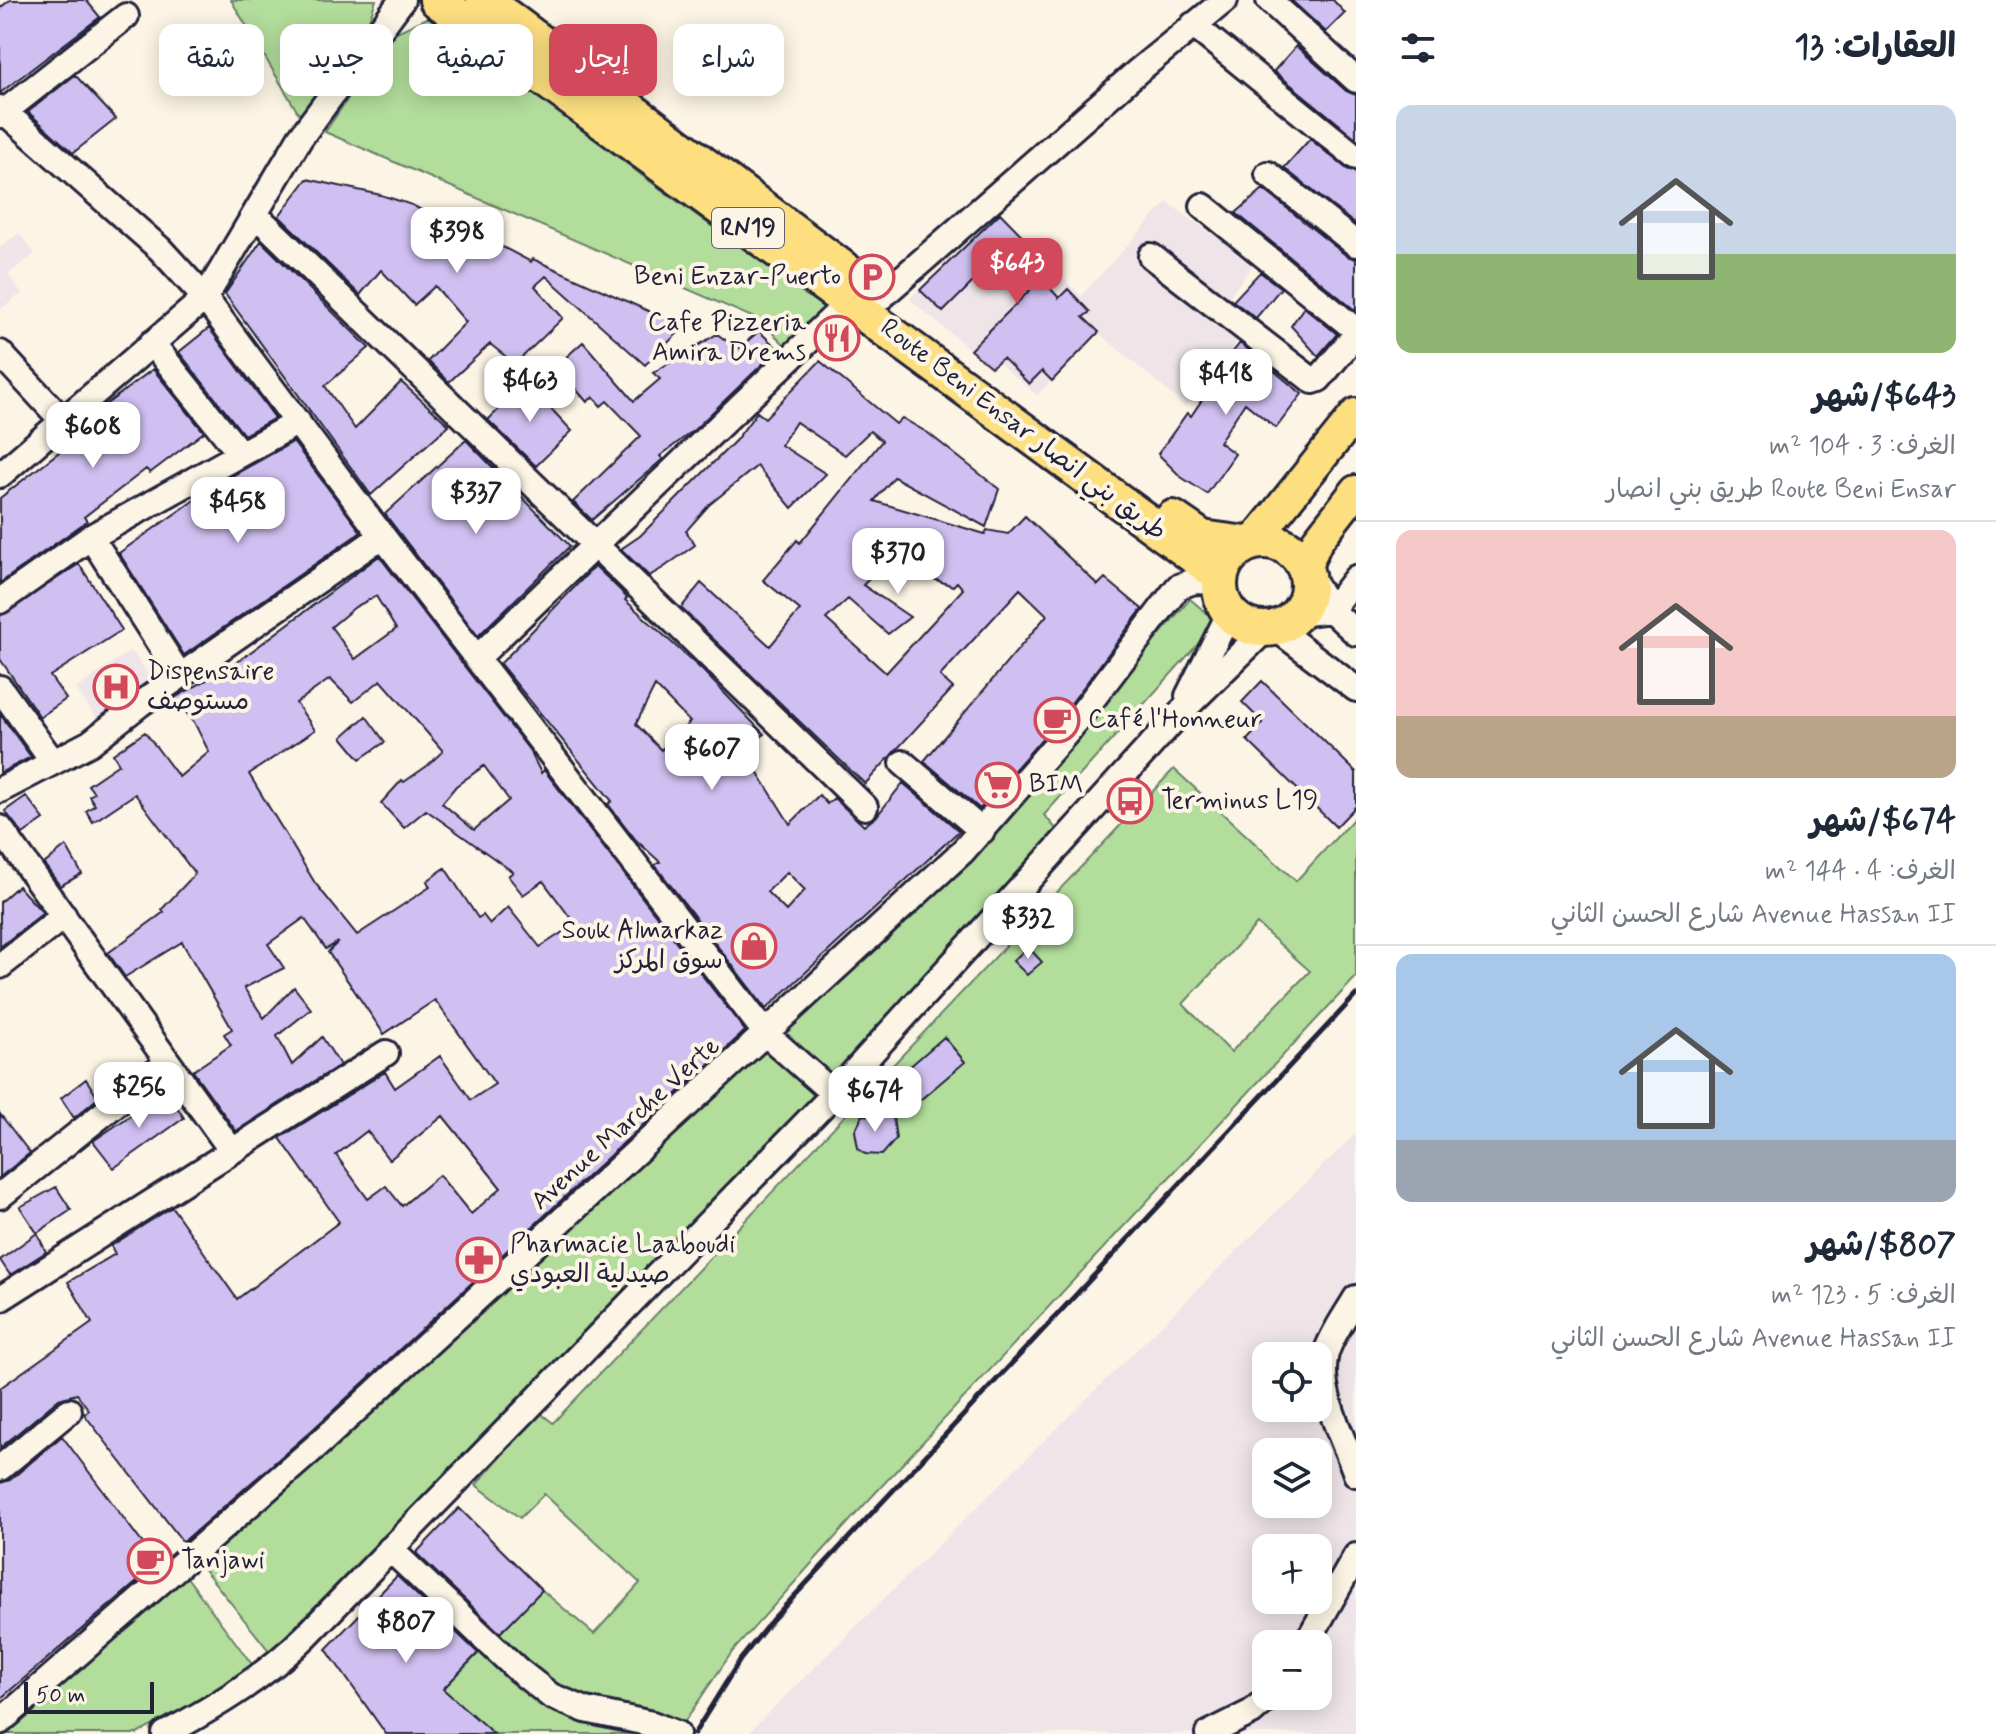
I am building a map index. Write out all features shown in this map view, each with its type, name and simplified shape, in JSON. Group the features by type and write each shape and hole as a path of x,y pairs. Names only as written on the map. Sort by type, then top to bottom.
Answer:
{"highway":[{"name":"Route Beni Ensar طريق بني انصار","path":"437,0 1063,447 1101,476 1224,590"},
{"name":"Route Beni Ensar طريق بني انصار","path":"484,0 865,304"},
{"name":"Route Beni Ensar طريق بني انصار","path":"1101,476 1196,535 1216,542 1250,543"},
{"name":"RN19","path":"1250,543 1284,545 1306,571"},
{"path":"1224,590 1229,557 1250,543"},
{"path":"1279,623 1306,599 1306,571"},
{"name":"RN19","path":"1224,590 1249,626 1279,623"}],"main road":[{"path":"1250,543 1356,414"},
{"path":"1306,571 1317,541 1356,491"}],"street":[{"path":"0,475 205,298 300,138 402,0"},
{"path":"477,658 773,379 1225,0"},
{"path":"1269,0 1356,80"},
{"path":"126,16 2,112 160,249 205,298 382,536 767,1035 834,1094"},
{"path":"1193,25 1356,157"},
{"path":"1268,174 1356,244"},
{"path":"1151,256 1313,381 1319,379 1356,332 1203,206"},
{"path":"256,215 865,807"},
{"path":"152,343 239,452"},
{"path":"0,353 63,421"},
{"path":"0,601 91,537 178,496 239,452 298,422"},
{"path":"0,790 90,743 180,676 382,536"},
{"path":"91,537 180,676"},
{"path":"1306,571 1331,610 1356,633"},
{"path":"165,1734 227,1701 268,1672 834,1094 1180,713 1279,623 1331,610 1356,578"},
{"name":"Avenue Marche Verte","path":"0,1722 321,1442 767,1035 982,831 1069,730 1178,587 1194,581 1224,590"},
{"path":"1180,713 1224,590"},
{"path":"1279,623 1356,689"},
{"path":"0,688 53,762"},
{"path":"903,763 982,831"},
{"path":"0,828 232,1151"},
{"path":"0,966 64,916"},
{"path":"3,1290 386,1053"},
{"path":"0,1196 167,1063"},
{"path":"1356,1298 1327,1351 1323,1371 1329,1400 1356,1474"},
{"path":"0,1468 69,1411"},
{"path":"390,1549 518,1670 551,1696 586,1710 652,1724 677,1734"},
{"path":"1314,1630 1356,1556"},
{"path":"1208,1734 1254,1710"}],"shaded area":[{"path":"1167,202 1254,264 1224,303 1251,325 1185,406 1099,333 1037,395 997,362 991,367 909,299 999,212 1081,296"},
{"path":"19,233 35,254 8,274 22,293 0,310 0,247"},
{"name":"Dispensaire مستوصف","path":"131,650 156,685 101,725 76,689"},
{"path":"1356,1133 1356,1734 747,1734"}],"green space":[{"path":"231,0 376,0 367,24 280,24 280,82 264,55 264,24 245,24"},
{"path":"434,15 446,24 414,24"},
{"path":"409,26 409,96 533,96 533,91 644,177 829,311 786,346 759,320 325,132 350,96 393,96 393,34"},
{"path":"288,96 315,96 300,116"},
{"path":"1190,599 1215,620 1209,632 1044,815 1058,831 832,1084 778,1035 994,829"},
{"path":"1174,769 1296,881 1356,816 1356,977 865,1504 732,1652 676,1734 492,1734 443,1689 542,1590 594,1634 640,1583 544,1494 520,1518 476,1485 539,1412 553,1423","holes":["1257,924 1310,971 1231,1052 1183,1004"]},
{"path":"768,1048 820,1094 270,1652 199,1563"},
{"path":"186,1576 254,1667 220,1690 137,1734 1,1734"}],"building":[{"path":"10,0 86,0 100,17 0,93 0,8"},
{"path":"1291,0 1333,0 1345,13 1326,32"},
{"path":"1296,46 1346,91 1356,95 1356,138 1274,71"},
{"path":"75,75 116,119 73,153 28,112"},
{"path":"1310,139 1347,169 1356,172 1356,225 1284,168"},
{"path":"307,179 412,205 455,228 459,224 531,262 533,259 684,327 645,365 546,276 535,286 563,318 515,364 490,344 449,382 428,361 466,322 435,286 414,305 381,270 360,295 279,216"},
{"path":"1263,189 1347,256 1356,259 1356,311 1236,213"},
{"path":"1000,213 1042,256 1030,266 1059,298 1068,289 1090,312 1083,317 1099,332 1052,381 1042,371 1029,384 1003,358 991,367 970,350 1032,288 1001,254 943,312 920,290"},
{"path":"261,241 369,348 325,386 355,429 401,382 449,425 371,495 225,294"},
{"path":"1260,272 1281,288 1256,318 1233,301"},
{"path":"1304,307 1337,334 1318,356 1291,326"},
{"path":"209,328 275,418 244,435 179,352"},
{"path":"759,331 778,349 694,430 660,456 663,459 592,520 573,502 641,436 607,401 601,406 593,397 587,402 556,366 583,342 634,401 660,379 653,373 717,334 738,349"},
{"path":"1240,343 1302,394 1276,428 1245,403 1219,442 1235,454 1207,494 1181,477 1158,454 1187,413 1191,416 1216,379 1213,377"},
{"path":"820,361 896,424 902,418 928,433 999,489 986,527 894,477 874,501 985,534 987,530 1008,534 1025,516 1098,585 1105,578 1142,609 1060,718 980,809 924,761 1047,615 1020,589 940,676 953,688 865,784 681,608 701,583 770,646 800,610 763,580 797,540 800,543 882,441 870,431 845,455 796,422 781,445 826,474 792,508 757,466 709,505 686,531 695,545 663,568 649,576 621,549 640,536 736,440 757,412 765,418","holes":["886,562 953,586 957,582 963,589 886,673 826,619 848,599 888,634 910,617 863,585"]},
{"path":"153,369 204,432 150,473 146,469 84,517 87,521 0,583 0,498 105,416 100,409"},
{"path":"526,382 572,431 536,466 488,420"},
{"path":"466,440 570,546 478,636 385,514"},
{"path":"293,442 361,532 184,655 119,553 216,485"},
{"path":"379,556 530,751 541,773 544,770 745,1031 311,1431 183,1542 84,1414 89,1410 77,1394 59,1399 0,1448 0,1388 92,1323 68,1282 115,1254 111,1246 172,1207 237,1299 339,1222 280,1138 385,1072 395,1088 440,1056 471,1100 495,1084 435,1000 384,1034 328,952 338,942 326,949 304,918 268,944 284,968 244,988 264,1018 294,987 311,1009 277,1036 292,1065 322,1037 340,1065 236,1131 193,1071 231,1045 224,1034 232,1029 182,942 125,977 108,953 164,912 162,909 195,874 135,794 93,822 86,811 95,805 89,796 94,793 88,785 119,764 113,754 145,732 179,777 209,752 194,722 174,698 232,666","holes":["376,596 396,629 355,659 331,627 355,607","330,679 353,702 381,680 443,751 427,766 404,782 402,780 381,803 404,828 426,810 513,872 508,876 523,895 543,881 575,924 540,947 508,907 490,924 483,915 478,918 445,868 427,881 430,887 357,935 315,883 249,774 315,730 296,703","484,766 509,800 474,830 442,803 456,786","443,1116 501,1188 471,1214 439,1175 402,1206 386,1186 368,1199 336,1155 367,1131 389,1160"]},
{"path":"79,564 122,630 50,676 66,699 40,717 0,659 0,616"},
{"path":"595,566 621,591 627,598 625,600 702,670 764,734 745,752 790,824 819,795 827,804 834,798 864,826 876,817 903,783 959,831 766,1009 655,865 660,862 636,840 608,804 612,801 500,664","holes":["655,686 690,722 661,750 636,724","787,872 805,890 786,911 767,892"]},
{"path":"1262,681 1356,772 1356,806 1336,827 1247,740 1263,723 1242,702"},
{"path":"0,714 31,757 0,773"},
{"path":"366,716 385,742 360,759 342,737"},
{"path":"26,796 44,819 23,834 5,811"},
{"path":"66,846 82,874 60,886 44,864"},
{"path":"18,886 43,913 0,947 0,902"},
{"path":"1028,947 1042,962 1027,975 1013,961"},
{"path":"944,1037 965,1062 920,1100 899,1076"},
{"path":"86,1079 98,1098 74,1118 61,1098"},
{"path":"167,1091 184,1118 114,1168 93,1141"},
{"path":"0,1114 30,1153 0,1177"},
{"path":"863,1115 893,1117 896,1139 882,1155 865,1154 858,1148 855,1131"},
{"path":"56,1187 71,1210 37,1233 20,1207"},
{"path":"37,1233 46,1252 10,1275 0,1260"},
{"path":"62,1436 158,1564 0,1699 0,1483 10,1480"},
{"path":"459,1508 542,1590 500,1633 416,1553"},
{"path":"397,1576 478,1653 443,1689 494,1734 386,1734 326,1649"}],"railway":[{"path":"694,1734 740,1660 772,1620 1356,995"}],"place":[{"name":"Beni Enzar-Puerto","path":"872,277"},
{"name":"Cafe Pizzeria Amira Drems","path":"837,338"},
{"name":"Dispensaire مستوصف","path":"116,687"},
{"name":"Café l'Honneur","path":"1057,720"},
{"name":"BIM","path":"998,785"},
{"name":"Terminus L19","path":"1130,801"},
{"name":"Souk Almarkaz سوق المركز","path":"754,946"},
{"name":"Pharmacie Laaboudi صيدلية العبودي","path":"479,1260"},
{"name":"Tanjawi","path":"150,1561"}]}
